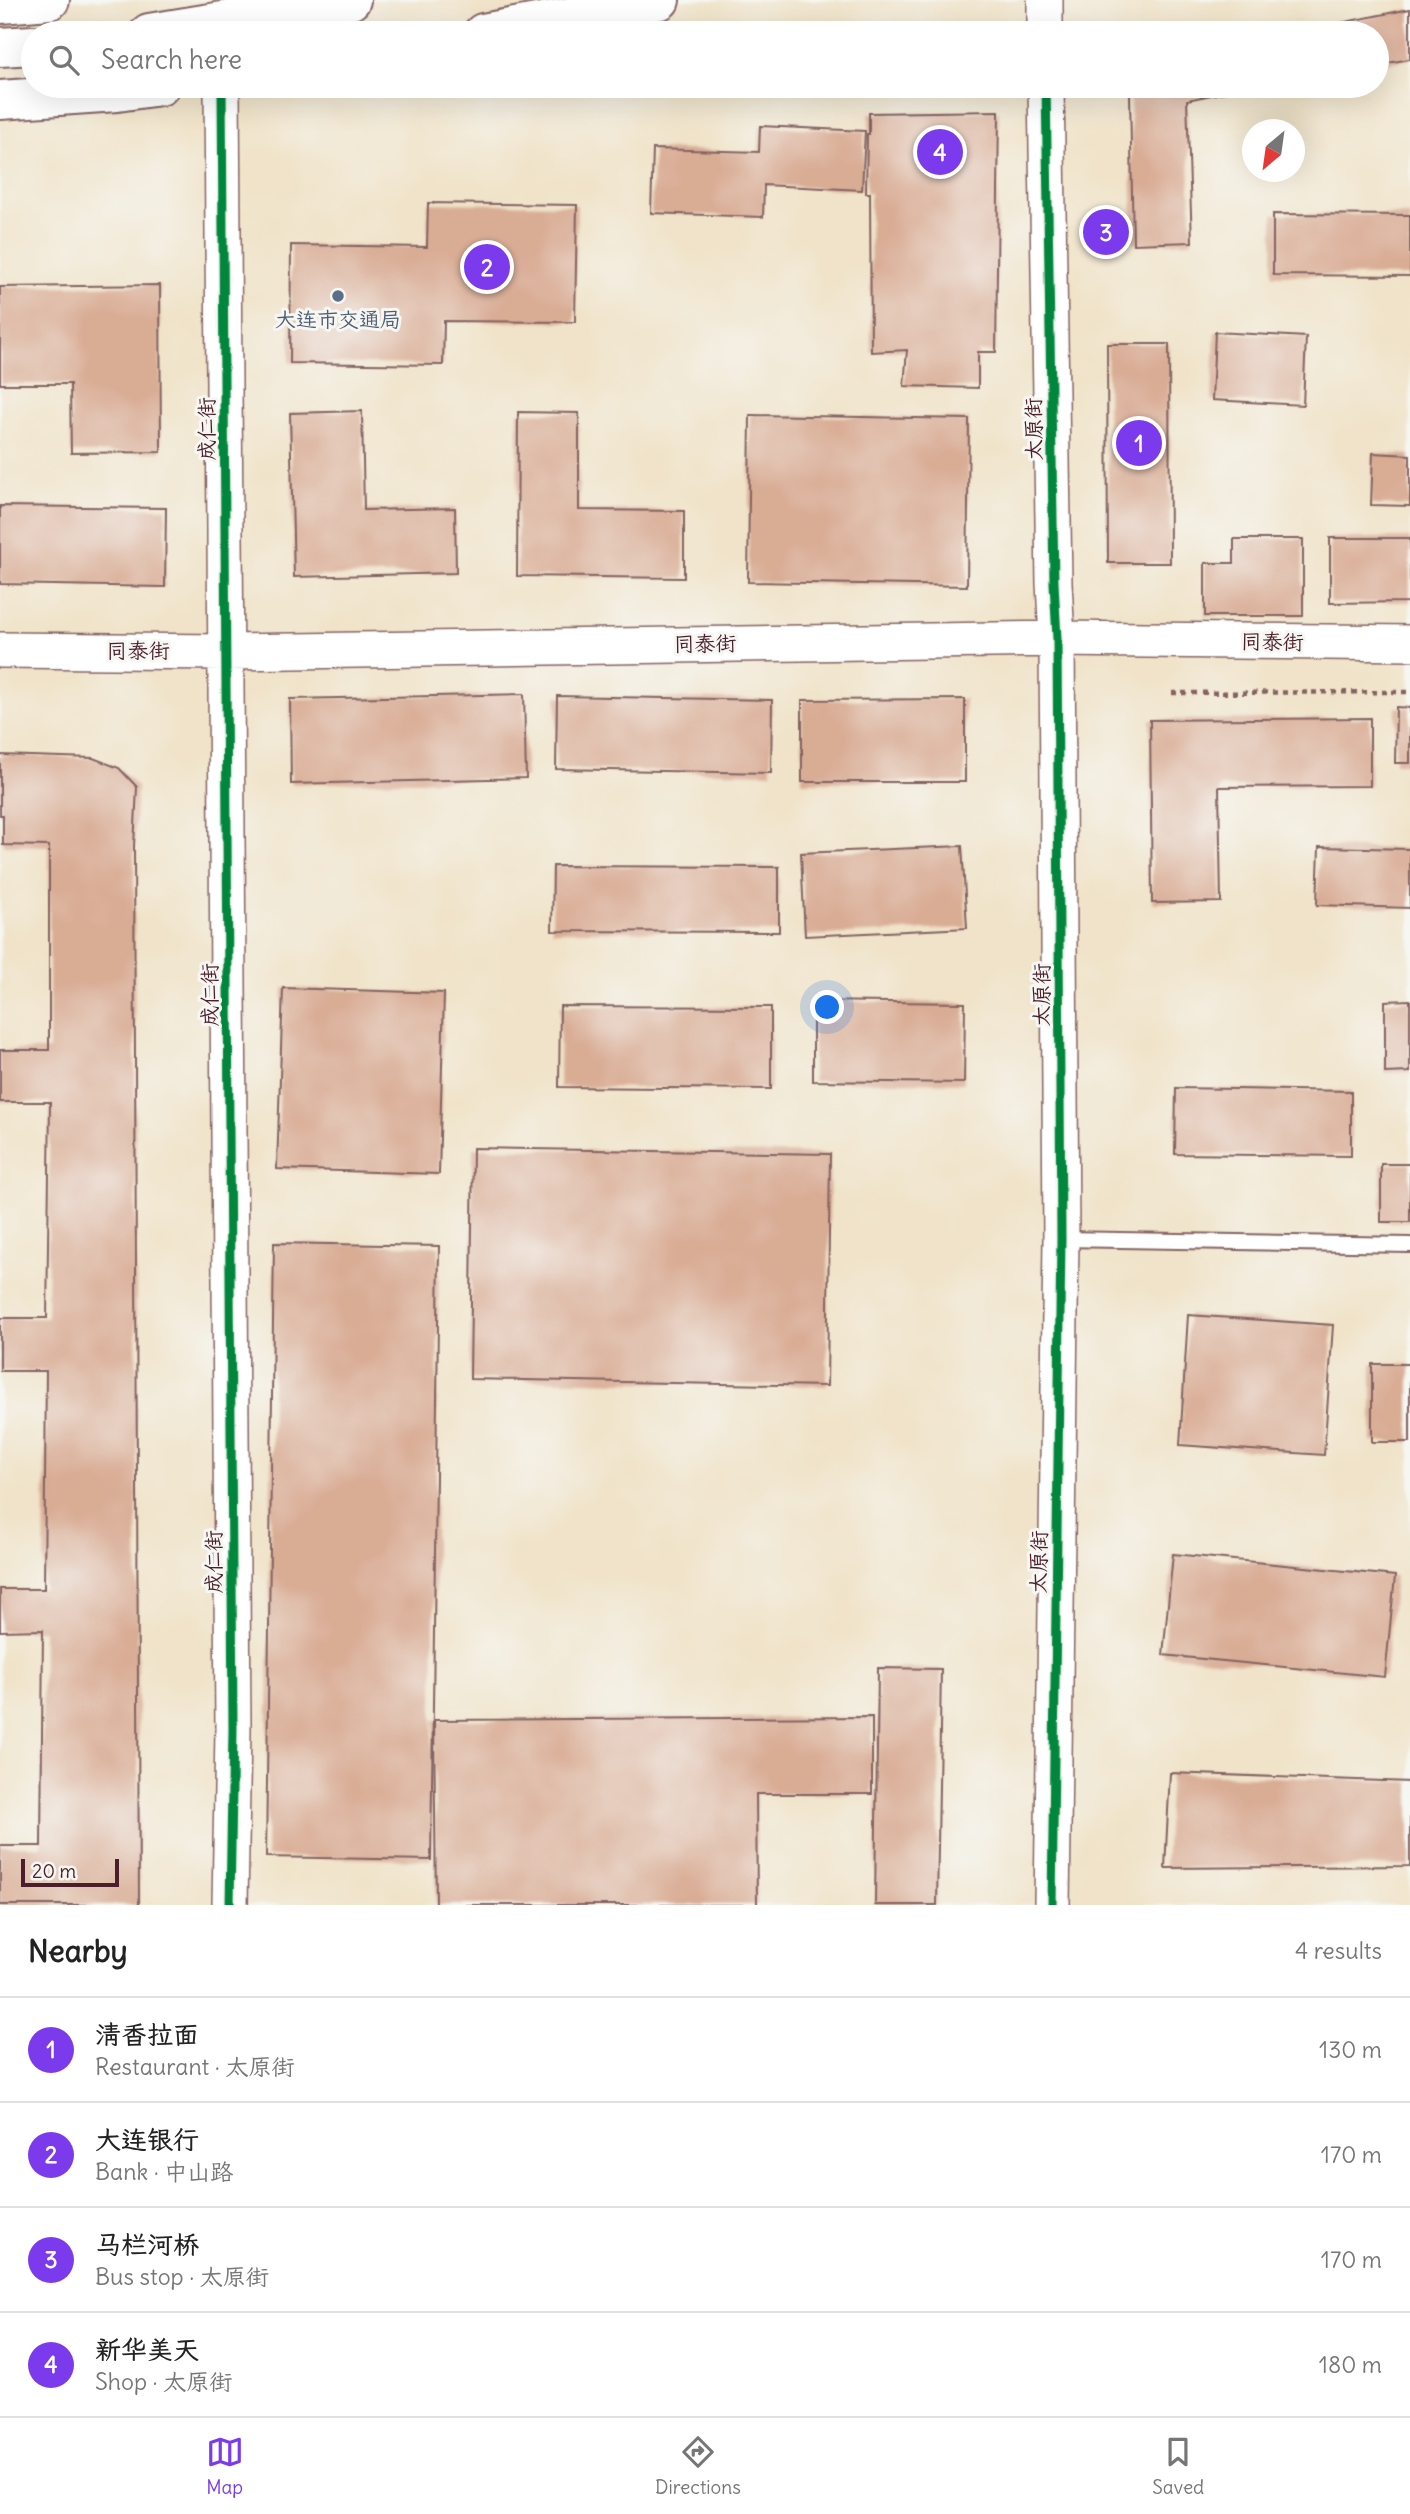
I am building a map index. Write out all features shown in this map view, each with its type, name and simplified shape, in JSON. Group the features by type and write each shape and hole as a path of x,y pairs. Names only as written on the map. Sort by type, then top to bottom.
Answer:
{"main road":[{"path":"0,4 50,0"},
{"path":"221,18 351,0"},
{"path":"547,21 660,0"},
{"path":"0,47 21,46"},
{"path":"0,100 29,98"}],"street":[{"path":"1045,0 1045,21"},
{"name":"成仁街","path":"222,98 233,1729 230,1905"},
{"name":"太原街","path":"1046,98 1057,639 1061,1239 1052,1905"},
{"name":"同泰街","path":"0,650 226,652 1057,639 1410,643"}],"lane":[{"path":"1061,1239 1410,1245"}],"path":[{"path":"1172,693 1410,692"}],"building":[{"path":"1410,9 1410,59 1389,63 1389,21 1350,21"},
{"path":"1130,98 1197,98 1187,100 1192,242 1133,244"},
{"path":"999,111 996,352 978,352 978,388 904,386 907,350 871,352 870,193 866,193 869,113"},
{"path":"760,126 865,131 862,190 764,185 763,217 651,213 653,149 759,152"},
{"path":"428,203 577,205 575,322 444,321 443,365 290,363 291,245 427,247"},
{"path":"1273,214 1410,215 1410,276 1273,275"},
{"path":"160,285 161,452 71,453 70,384 0,384 0,287"},
{"path":"1215,332 1306,337 1303,405 1212,400"},
{"path":"1107,344 1169,344 1170,563 1108,563"},
{"path":"362,411 364,510 455,508 456,573 294,577 290,413"},
{"path":"518,412 579,413 579,510 684,511 684,578 517,576"},
{"path":"750,415 969,419 967,586 748,582"},
{"path":"1373,453 1410,455 1410,506 1371,505"},
{"path":"0,506 166,508 165,587 0,584"},
{"path":"1330,538 1410,538 1410,602 1330,603"},
{"path":"1234,539 1303,539 1303,616 1205,616 1205,563 1234,563"},
{"path":"524,694 526,778 291,784 290,699"},
{"path":"557,696 772,700 771,773 556,769"},
{"path":"965,699 965,782 802,782 802,700"},
{"path":"1396,707 1410,708 1410,763 1395,763"},
{"path":"1370,718 1370,786 1219,787 1221,902 1152,903 1150,720"},
{"path":"0,755 93,758 119,768 137,787 134,846 139,1905 0,1905 0,1846 41,1846 43,1630 0,1631 0,1589 44,1589 46,1371 0,1371 0,1318 47,1318 50,1102 0,1102 0,1050 49,1050 49,846 3,845"},
{"path":"962,846 967,928 805,936 801,853"},
{"path":"1319,847 1410,849 1410,908 1317,905"},
{"path":"553,866 779,867 779,932 552,931"},
{"path":"283,988 444,993 439,1174 277,1169"},
{"path":"1410,1000 1410,1072 1385,1073 1385,1001"},
{"path":"813,1001 965,1003 964,1083 813,1081"},
{"path":"560,1006 771,1007 771,1089 559,1087"},
{"path":"1176,1088 1351,1091 1351,1156 1175,1154"},
{"path":"473,1148 830,1154 827,1386 470,1379"},
{"path":"1381,1164 1410,1164 1410,1222 1381,1222"},
{"path":"274,1243 439,1246 431,1860 266,1857"},
{"path":"1188,1315 1333,1325 1324,1455 1180,1445"},
{"path":"1372,1364 1410,1364 1410,1442 1372,1442"},
{"path":"1173,1554 1395,1576 1385,1677 1163,1655"},
{"path":"878,1668 941,1669 937,1905 875,1905"},
{"path":"872,1717 872,1794 756,1794 757,1905 436,1905 434,1720"},
{"path":"1170,1773 1410,1782 1410,1866 1165,1868"}],"cycle path":[{"path":"222,98 233,1729 230,1905"},
{"path":"1046,98 1057,639 1061,1239 1052,1905"}],"place":[{"name":"新华美天","path":"940,152"},
{"name":"马栏河桥","path":"1106,232"},
{"name":"大连银行","path":"487,267"},
{"name":"大连市交通局","path":"338,296"},
{"name":"清香拉面","path":"1139,443"}]}
